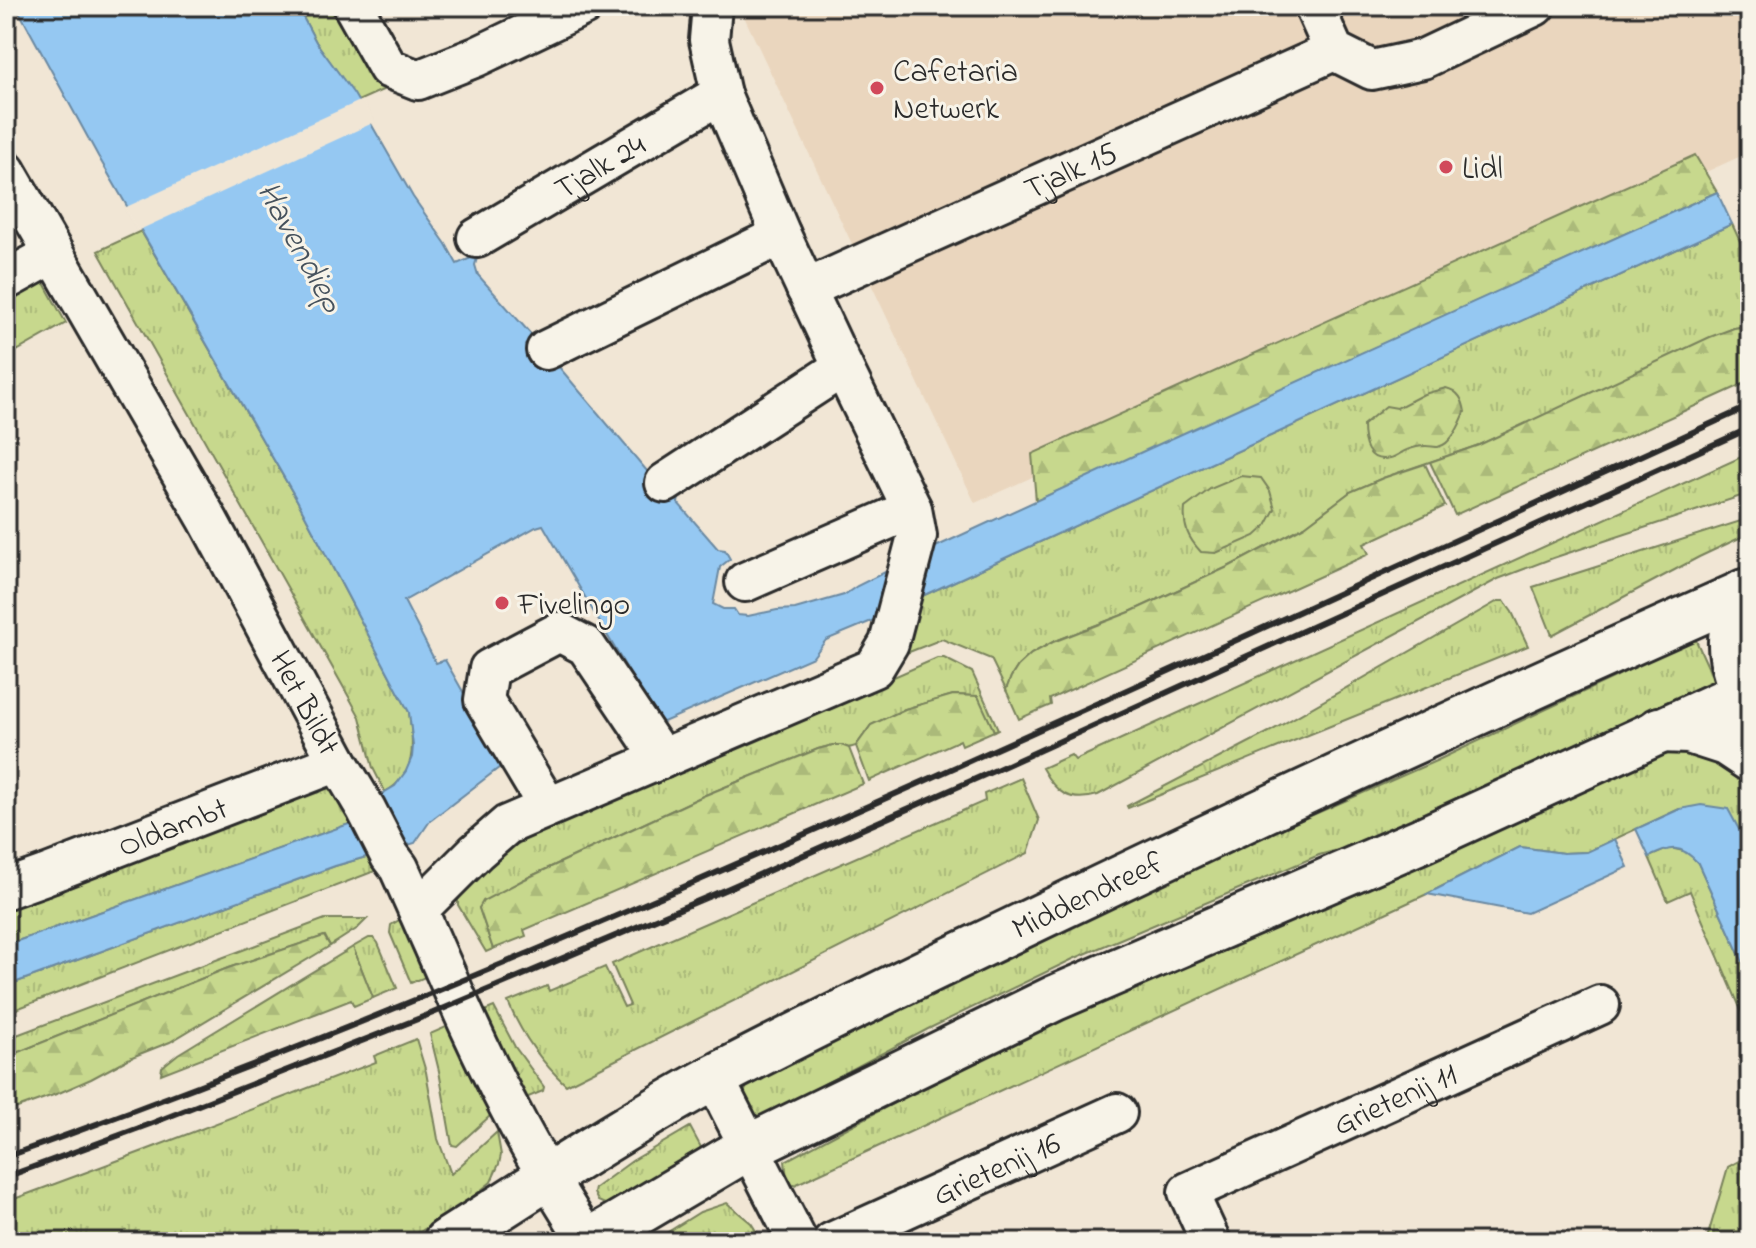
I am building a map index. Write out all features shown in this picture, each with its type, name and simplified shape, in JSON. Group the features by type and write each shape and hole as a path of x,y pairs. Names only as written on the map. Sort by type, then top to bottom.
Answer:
{"main road":[{"path":"588,1242 749,1147 1055,998 1422,840 1659,730 1748,697 1732,657 1730,639 1748,593"},
{"name":"Middendreef","path":"446,1242 610,1138 714,1078 912,979 1153,863 1748,593"},
{"path":"1659,730 1689,731 1726,743 1750,759"}],"street":[{"path":"353,6 388,68 418,80 476,57 583,6"},
{"path":"418,910 507,825 874,668 889,643 915,522 781,235 721,94 709,40 712,6"},
{"path":"1314,6 1334,51 1372,70 1423,59 1535,6"},
{"name":"Tjalk 15","path":"806,289 1334,51"},
{"name":"Tjalk 24","path":"477,238 721,94"},
{"name":"Het Bildt","path":"6,171 208,520 338,762 399,868 511,1113 588,1242"},
{"path":"546,350 781,235"},
{"path":"6,280 53,254"},
{"path":"665,483 843,367"},
{"path":"745,582 915,522"},
{"path":"548,807 484,700 489,669 559,632 586,646 662,759"},
{"name":"Oldambt","path":"6,889 338,762"},
{"name":"Grietenij 11","path":"1211,1242 1188,1192 1600,1005"},
{"path":"714,1078 798,1242"},
{"name":"Grietenij 16","path":"832,1242 1117,1113"}],"shaded area":[{"path":"739,6 1750,6 1750,152 975,503"}],"green space":[{"path":"297,6 333,6 375,81 385,89 358,101 316,42"},
{"path":"1695,155 1717,192 1036,501 1032,454"},
{"path":"1732,224 1750,263 1750,326 1734,328 1479,445 1350,492 1305,526 1230,566 1031,654 1018,666 1006,690 991,659 942,639 904,654 920,597"},
{"path":"141,231 297,500 409,712 412,747 408,767 396,785 385,792 373,768 360,717 98,251"},
{"path":"38,272 66,323 6,357 6,291"},
{"path":"1750,326 1750,381 1455,515 1430,462 1479,445 1710,337"},
{"path":"1446,388 1460,397 1465,412 1447,442 1438,447 1414,448 1390,458 1371,455 1365,444 1363,425 1386,406 1397,408 1424,394"},
{"path":"1750,453 1750,493 1498,579 1098,795 1079,798 1065,794 1058,790 1042,768 1071,755 1075,760"},
{"path":"1425,464 1445,506 1364,544 1369,554 1050,699 1051,705 1019,719 1006,690 1018,666 1031,654 1230,566 1305,526 1350,492"},
{"path":"1241,476 1261,478 1270,491 1275,509 1266,526 1255,536 1216,553 1201,552 1187,532 1185,508 1210,489"},
{"path":"1750,518 1750,533 1552,635 1533,587"},
{"path":"1498,601 1504,601 1512,612 1528,646 1128,808 1269,732"},
{"path":"1694,636 1719,691 1402,833 1319,855 1073,959 928,1029 751,1123 742,1098 747,1086 818,1049 930,983 1438,760 1615,677"},
{"path":"937,658 944,658 972,672 998,729 994,731 977,696 953,695 905,709 871,725 856,746 833,745 818,749 703,796 523,880 479,908 493,949 486,952 458,905 458,900 479,872 500,854 534,835"},
{"path":"953,695 978,696 994,731 962,745 960,740 869,781 856,746 871,725 905,709"},
{"path":"1677,744 1743,775 1750,783 1750,850 1745,840 1679,809 1587,852 1563,853 1520,847 1427,894 788,1188 785,1161 967,1064 1165,967"},
{"path":"833,745 849,748 863,784 524,930 526,936 493,949 479,908 483,901 703,796"},
{"path":"1021,778 1039,820 1028,853 566,1085 532,1046 508,1002 547,986 549,991 605,967 624,1007 630,1005 612,964 985,801 984,794"},
{"path":"316,779 339,796 355,822 6,945 6,899"},
{"path":"1670,848 1688,852 1698,863 1750,978 1750,1031 1690,891 1668,901 1649,857"},
{"path":"373,855 380,869 6,1013 6,986 335,866"},
{"path":"404,917 430,975 411,983 390,933 391,925"},
{"path":"325,919 367,919 330,946 325,936 228,968 6,1057 6,1039"},
{"path":"324,936 330,946 170,1042 59,1093 6,1112 6,1057 228,968"},
{"path":"374,938 378,943 397,988 373,998 353,947"},
{"path":"353,947 373,998 354,1006 351,1000 161,1074 162,1067 178,1054"},
{"path":"494,1007 515,1047 544,1087 543,1091 521,1100 477,1014"},
{"path":"453,1024 490,1116 457,1146 452,1145 430,1034"},
{"path":"416,1039 426,1072 438,1139 451,1174 497,1132 501,1155 491,1182 464,1204 404,1242 6,1242 6,1202 376,1062 374,1056"},
{"path":"690,1127 703,1156 607,1205 598,1201 595,1188 632,1161"},
{"path":"1750,1155 1750,1242 1706,1242 1728,1167"},
{"path":"727,1203 751,1223 763,1242 652,1242 700,1212"}],"water":[{"name":"Havendiep","path":"16,6 297,6 316,42 354,94 413,197 457,264 478,255 475,265 478,275 536,340 561,362 559,367 653,478 650,482 662,502 680,493 678,503 718,549 725,550 730,559 720,567 713,604 723,609 734,609 738,615 795,609 844,595 929,550 1717,192 1732,224 826,640 813,657 659,724 543,525 536,527 404,601 436,663 445,660 504,764 430,821 415,843 335,866 6,986 6,945 355,822 395,786 406,771 413,746 409,712 297,500 98,156"},
{"path":"1701,805 1728,809 1750,850 1750,978 1698,863 1686,852 1675,849 1649,857 1636,829 1680,809"},
{"path":"1615,839 1628,867 1527,913 1427,894 1520,847 1563,853 1587,852"}],"pier":[{"path":"362,100 375,122 137,231 124,208"}],"railway":[{"path":"6,1157 296,1048 726,869 1750,406"},
{"path":"6,1177 433,1013 729,888 1750,428"}],"place":[{"name":"Cafetaria Netwerk","path":"877,88"},
{"name":"Lidl","path":"1446,167"},
{"name":"Fivelingo","path":"502,603"}]}
